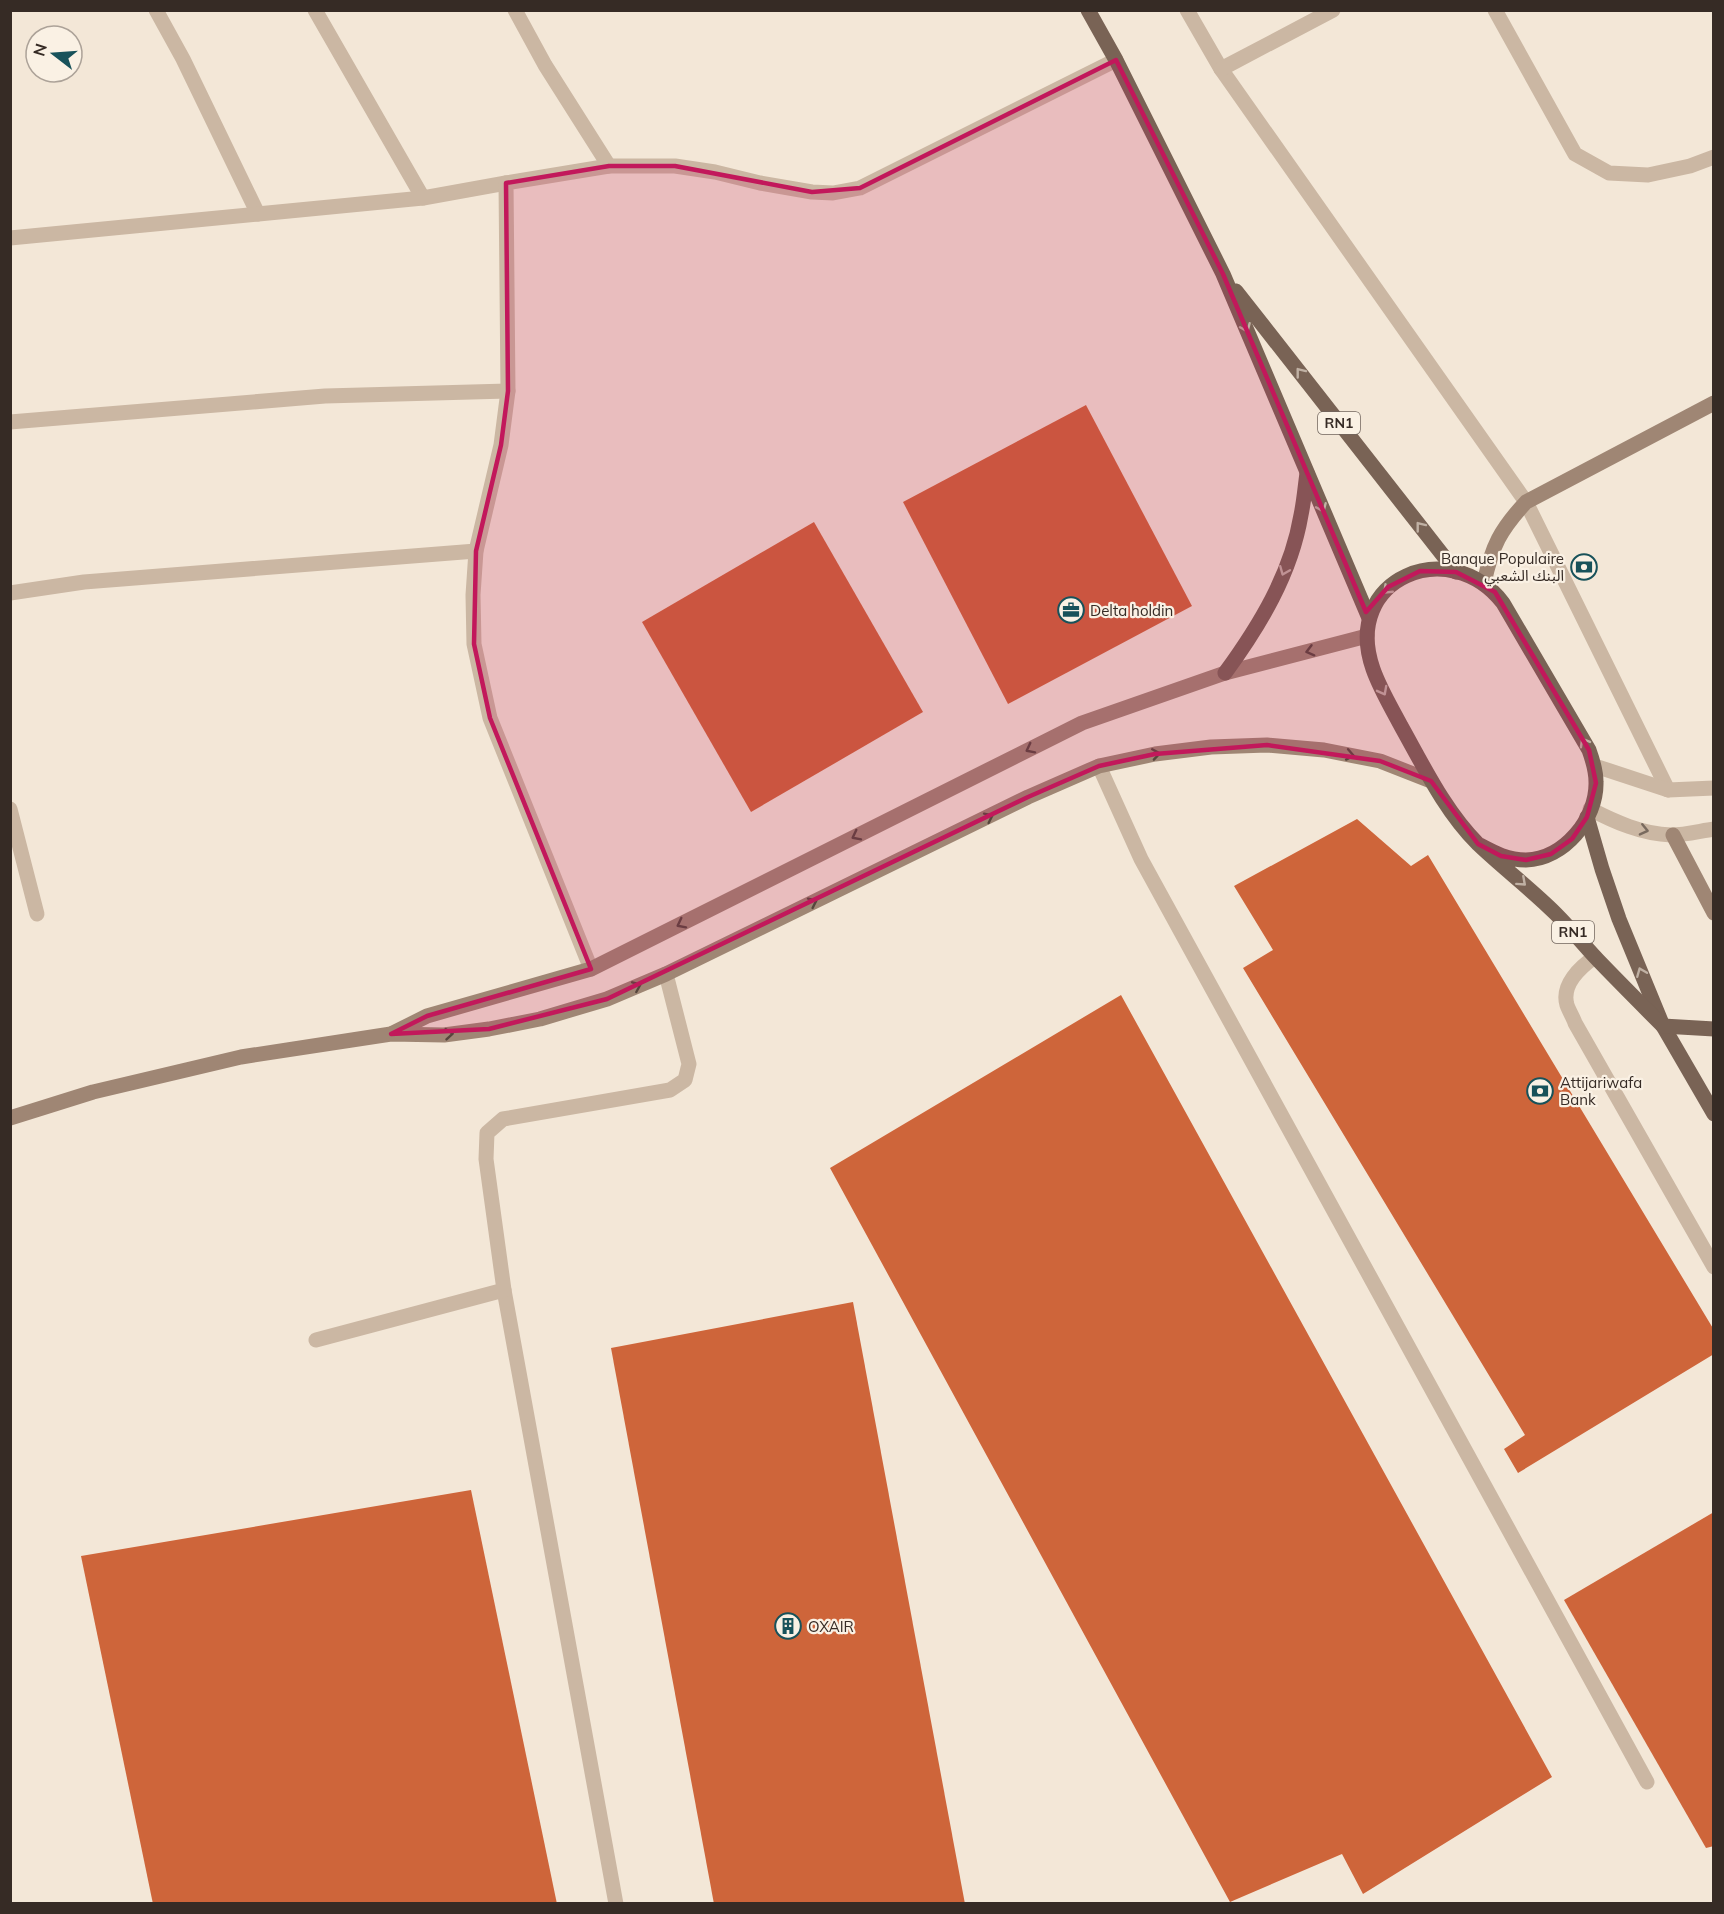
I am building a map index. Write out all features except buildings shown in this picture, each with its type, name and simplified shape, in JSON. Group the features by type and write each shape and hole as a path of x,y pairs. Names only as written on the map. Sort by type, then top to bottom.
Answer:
{"main road":[{"name":"RN1","path":"1088,10 1116,60 1223,274 1369,618"},
{"name":"RN1","path":"1223,274 1456,572"},
{"path":"1225,673 1251,638 1285,569 1301,516 1307,473"},
{"name":"RN1","path":"1478,844 1509,858 1526,860 1551,854 1572,839 1588,813 1594,801 1595,766 1589,750 1495,592 1484,583 1456,572 1438,569 1420,571 1403,577 1388,587 1376,601 1369,618 1367,636 1369,657 1378,683 1431,781 1460,824 1478,844 1557,915 1663,1026"},
{"name":"RN1","path":"1588,813 1602,869 1616,909 1663,1026 1713,1114"},
{"path":"1663,1026 1713,1029"}],"street":[{"path":"156,10 183,59 258,213"},
{"path":"315,10 423,198"},
{"path":"515,10 545,65 609,166"},
{"path":"1186,10 1221,69 1526,502 1668,790"},
{"path":"1221,69 1333,10"},
{"path":"1495,10 1575,154 1609,173 1648,175 1690,166 1713,157"},
{"path":"10,238 423,198 609,166 675,166 812,192 833,193 860,188 1116,60"},
{"path":"506,183 508,391 501,445 476,551 473,595 474,644 490,718 591,969"},
{"path":"10,422 325,396 508,391"},
{"path":"1484,583 1489,560 1497,541 1507,522 1526,502 1713,403"},
{"path":"10,593 84,582 476,551"},
{"path":"391,1034 427,1016 591,969 1082,723 1225,673 1367,636"},
{"path":"10,1118 93,1092 241,1057 391,1034 444,1035 489,1029 540,1019 607,999 666,974 1099,766 1155,754 1211,747 1268,746 1324,750 1380,761 1431,781"},
{"path":"1099,766 1141,860 1647,1782"},
{"path":"1595,766 1668,790 1713,788"},
{"path":"10,809 37,914"},
{"path":"1588,813 1649,832 1673,835 1713,829"},
{"path":"1673,835 1713,913"},
{"path":"1595,957 1570,980 1566,1002 1575,1023 1713,1267"},
{"path":"616,1904 504,1290 486,1159 487,1134 503,1119 670,1090 685,1080 690,1064 666,974"},
{"path":"316,1340 504,1290"}],"highlighted area":[{"path":"1116,60 1223,274 1366,612 1388,587 1420,571 1456,572 1495,592 1589,750 1596,783 1587,817 1572,839 1551,854 1526,860 1501,856 1478,844 1431,781 1380,761 1267,745 1155,754 1099,766 1028,797 607,999 489,1029 391,1034 427,1016 591,969 490,718 474,644 476,551 501,445 508,391 506,183 609,166 675,166 812,192 860,188"}],"place":[{"name":"Banque Populaire البنك الشعبي","path":"1584,567"},
{"name":"Delta holdin","path":"1071,610"},
{"name":"Attijariwafa Bank","path":"1540,1091"},
{"name":"OXAIR","path":"788,1626"}]}
